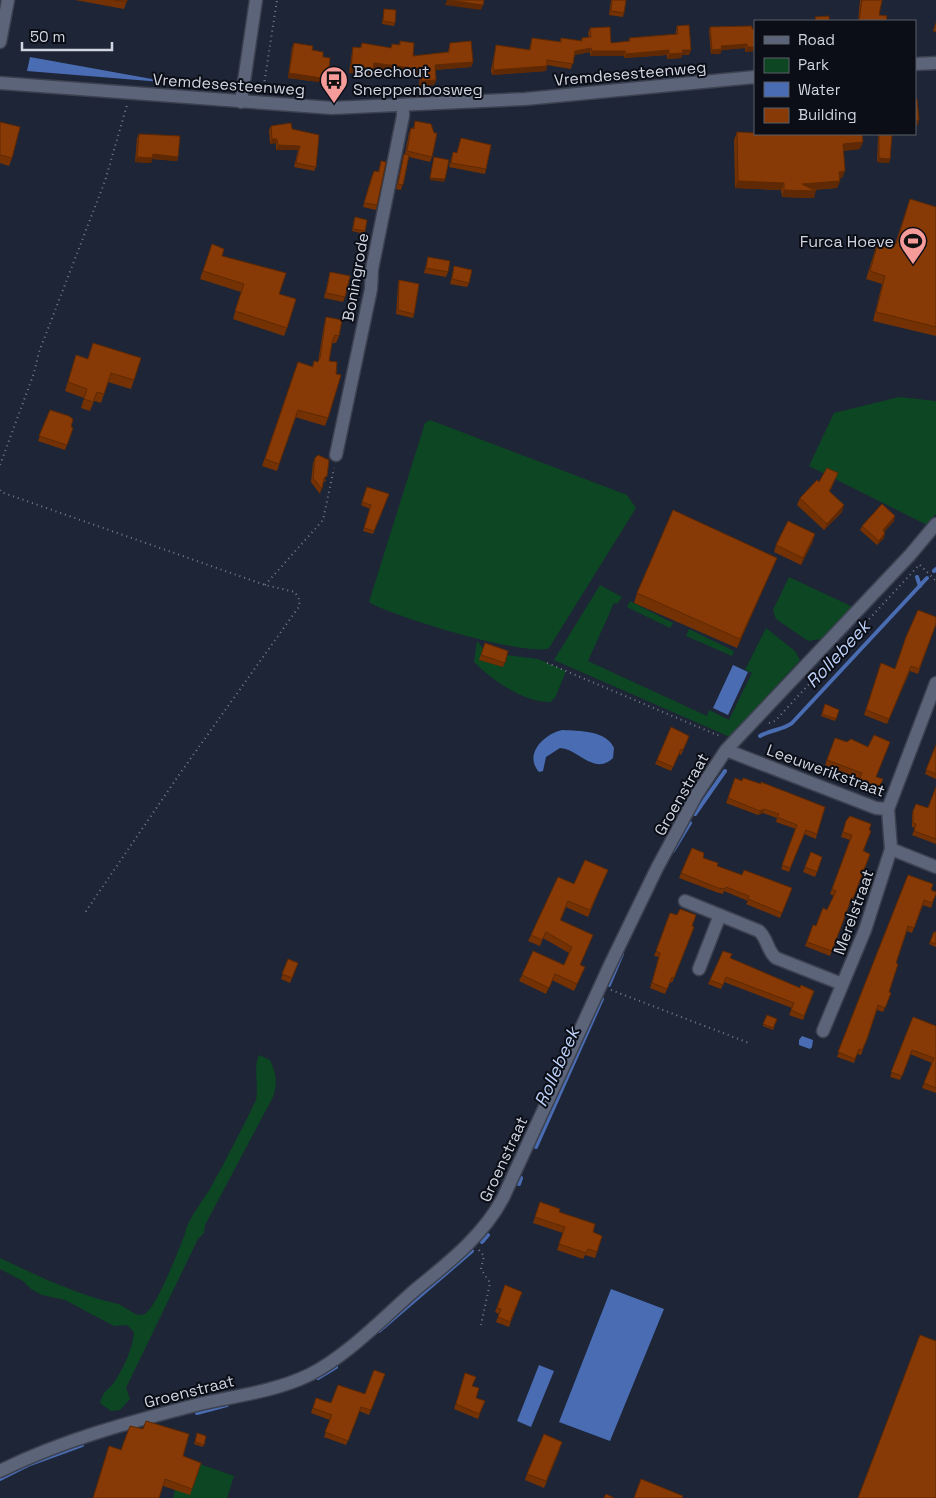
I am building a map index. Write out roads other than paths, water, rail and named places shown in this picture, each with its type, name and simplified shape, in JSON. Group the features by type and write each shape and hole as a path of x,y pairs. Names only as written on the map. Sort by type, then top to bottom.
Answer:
{"street":[{"path":"0,42 8,0"},
{"path":"241,102 254,0"},
{"path":"916,64 936,63"},
{"name":"Vremdesesteenweg","path":"0,83 332,108 524,99 754,77"},
{"name":"Boningrode","path":"336,455 371,289 372,270 403,116 403,105"},
{"name":"Groenstraat","path":"0,1471 27,1458 97,1433 172,1411 284,1384 311,1374 339,1356 470,1242 488,1223 503,1198 600,986 657,868 697,794 730,746 910,555 936,524"},
{"path":"888,809 936,683"},
{"name":"Leeuwerikstraat","path":"730,746 876,808 888,809 891,849"},
{"path":"891,849 936,867"},
{"name":"Merelstraat","path":"823,1031 865,930 891,849"},
{"path":"685,901 759,931 766,940 772,955 776,958 842,984"},
{"path":"699,969 720,915"}],"water":[{"path":"30,57 174,83 27,71"},
{"path":"733,665 748,672 728,715 713,708"},
{"path":"563,730 584,731 605,738 614,748 613,758 606,763 593,763 567,749 560,748 546,757 543,771 539,772 533,758 538,745 549,735"},
{"path":"802,1036 813,1040 810,1049 799,1045 799,1040"},
{"path":"611,1289 664,1309 610,1441 559,1422"},
{"path":"539,1365 554,1371 531,1427 517,1421"}],"waterway":[{"name":"Rollebeek","path":"917,577 920,586"},
{"name":"Rollebeek","path":"760,736 792,723 927,578"},
{"name":"Rollebeek","path":"695,814 725,771"},
{"name":"Rollebeek","path":"673,851 690,823"},
{"name":"Rollebeek","path":"609,985 622,954"},
{"name":"Rollebeek","path":"536,1147 602,999"},
{"name":"Rollebeek","path":"519,1184 521,1178"},
{"name":"Rollebeek","path":"482,1242 488,1235"},
{"name":"Rollebeek","path":"379,1331 472,1251"},
{"name":"Rollebeek","path":"318,1378 336,1367"},
{"name":"Rollebeek","path":"197,1413 227,1405"},
{"name":"Rollebeek","path":"0,1479 30,1464 82,1445"}],"place":[{"name":"Boechout Sneppenbosweg","path":"334,104"},
{"name":"Furca Hoeve","path":"913,265"}]}
